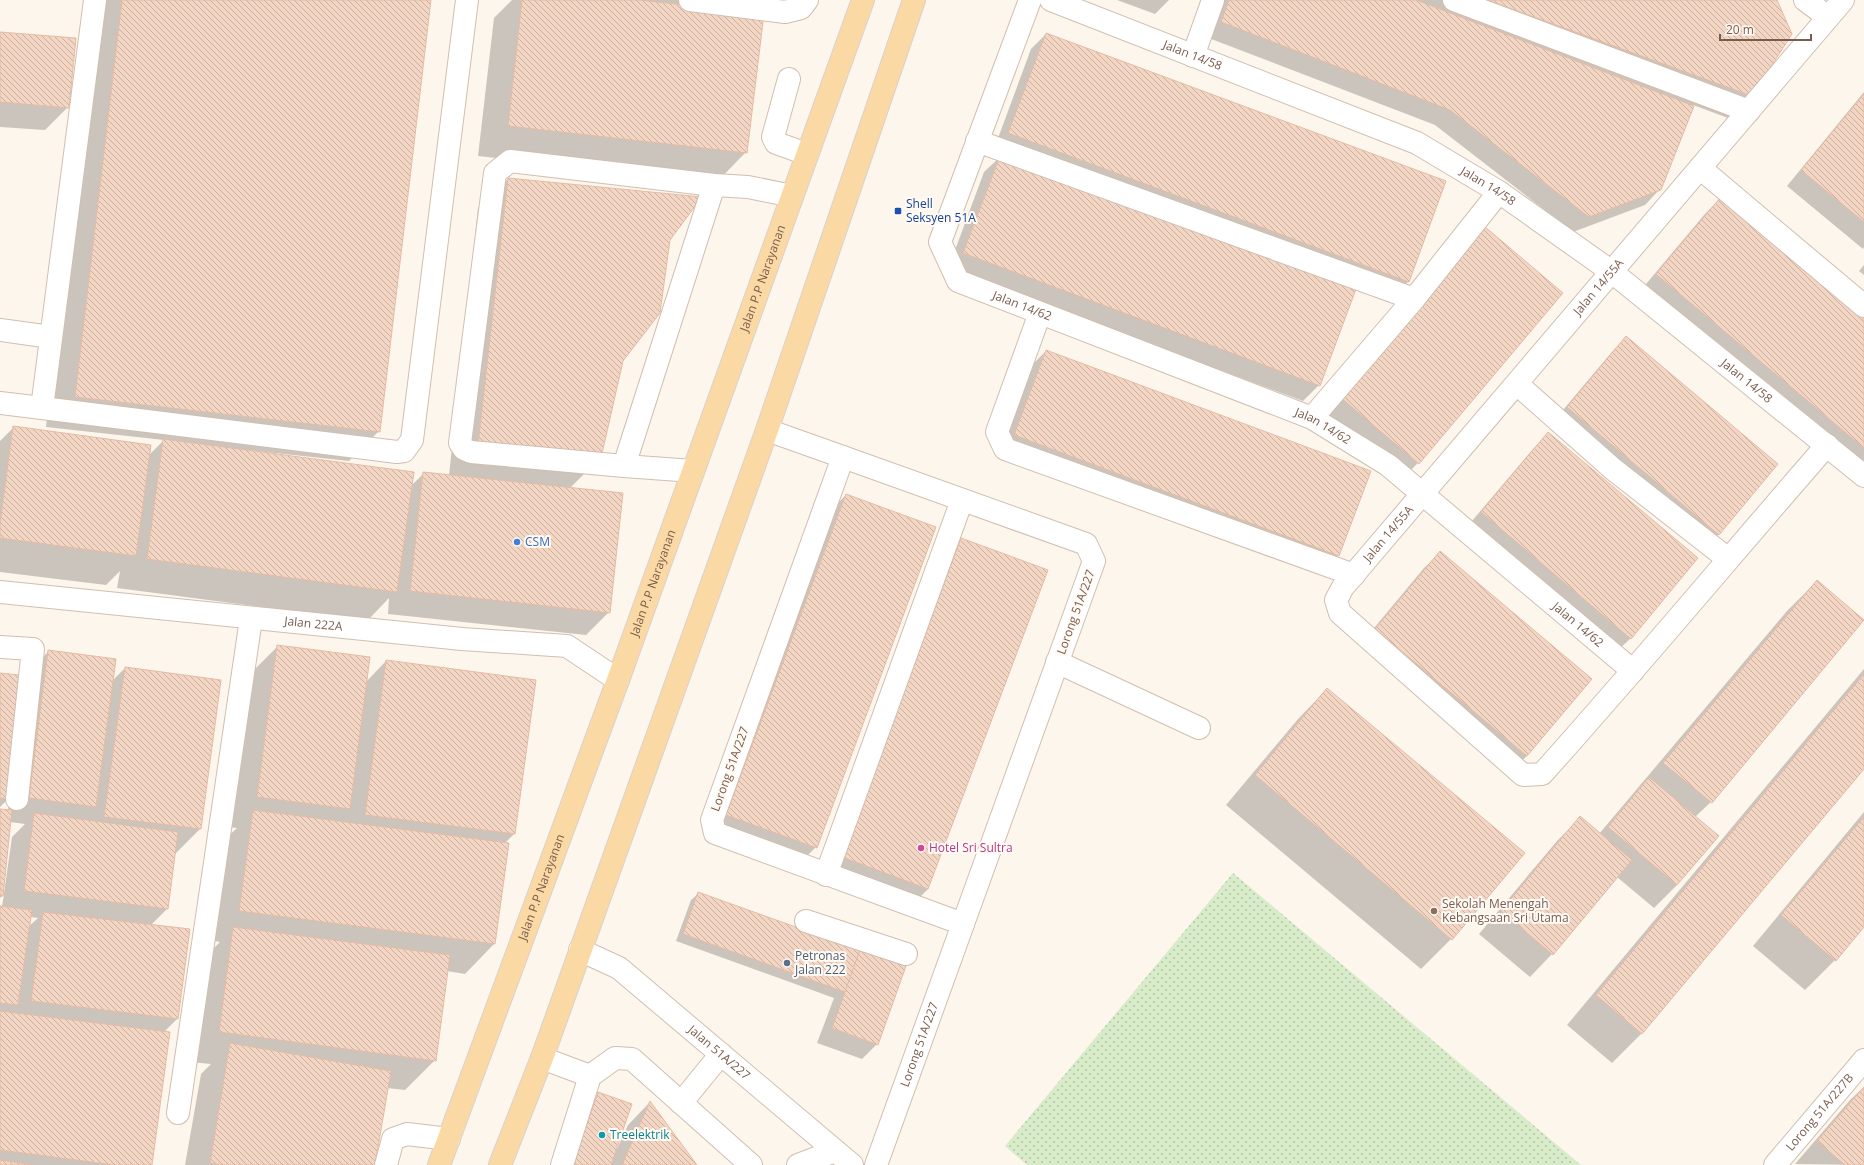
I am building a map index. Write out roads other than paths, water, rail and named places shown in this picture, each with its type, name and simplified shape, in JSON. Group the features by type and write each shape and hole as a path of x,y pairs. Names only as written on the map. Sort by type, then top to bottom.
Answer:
{"main road":[{"name":"Jalan P.P Narayanan","path":"439,1165 618,680 863,0"},
{"path":"500,1165 542,1058 767,430 914,0"}],"street":[{"path":"42,408 95,0"},
{"path":"0,403 397,452 404,451 412,440 467,0"},
{"path":"690,0 785,12 801,8 807,0"},
{"name":"Jalan 14/62","path":"1030,0 940,242 958,281 1312,418 1388,465 1633,671"},
{"name":"Jalan 14/58","path":"1051,0 1417,143 1500,192 1612,272 1828,445 1864,476"},
{"path":"1193,56 1212,0"},
{"path":"1454,0 1749,111"},
{"path":"1805,0 1828,17"},
{"name":"Jalan 14/55A","path":"1349,581 1843,0"},
{"path":"789,79 773,137 776,143 807,154"},
{"path":"977,141 1414,299"},
{"path":"693,470 624,466 471,452 464,448 460,443 495,173 510,161 714,185 748,187 792,196"},
{"path":"1700,168 1864,306"},
{"path":"624,466 714,185"},
{"path":"1312,418 1414,299 1500,192"},
{"path":"1040,313 997,432 1005,449 1349,581 1336,600 1340,613 1523,775 1542,774 1828,445"},
{"path":"0,330 51,337"},
{"path":"1517,384 1613,468 1728,559"},
{"name":"Lorong 51A/227","path":"767,430 1086,544 1094,561 876,1165"},
{"name":"Lorong 51A/227","path":"843,457 712,820 715,833 963,924"},
{"path":"826,875 962,500"},
{"name":"Jalan 222A","path":"0,592 251,619 462,639 567,646 618,680"},
{"path":"178,1113 251,619"},
{"path":"0,647 33,649 17,799"},
{"path":"1057,662 1199,728"},
{"path":"806,920 906,954"},
{"name":"Jalan 51A/227","path":"580,950 619,968 852,1165"},
{"path":"681,1103 721,1054"},
{"path":"542,1058 590,1076"},
{"path":"562,1165 590,1076 614,1058 632,1059 751,1165"},
{"name":"Lorong 51A/227B","path":"1775,1165 1864,1060"},
{"path":"386,1165 393,1139 407,1134 449,1139"},
{"path":"798,1165 835,1150"}],"place":[{"name":"Shell Seksyen 51A","path":"898,211"},
{"name":"CSM","path":"517,542"},
{"name":"Hotel Sri Sultra","path":"921,848"},
{"name":"Sekolah Menengah Kebangsaan Sri Utama","path":"1434,911"},
{"name":"Petronas Jalan 222","path":"787,963"},
{"name":"Treelektrik","path":"602,1135"}]}
